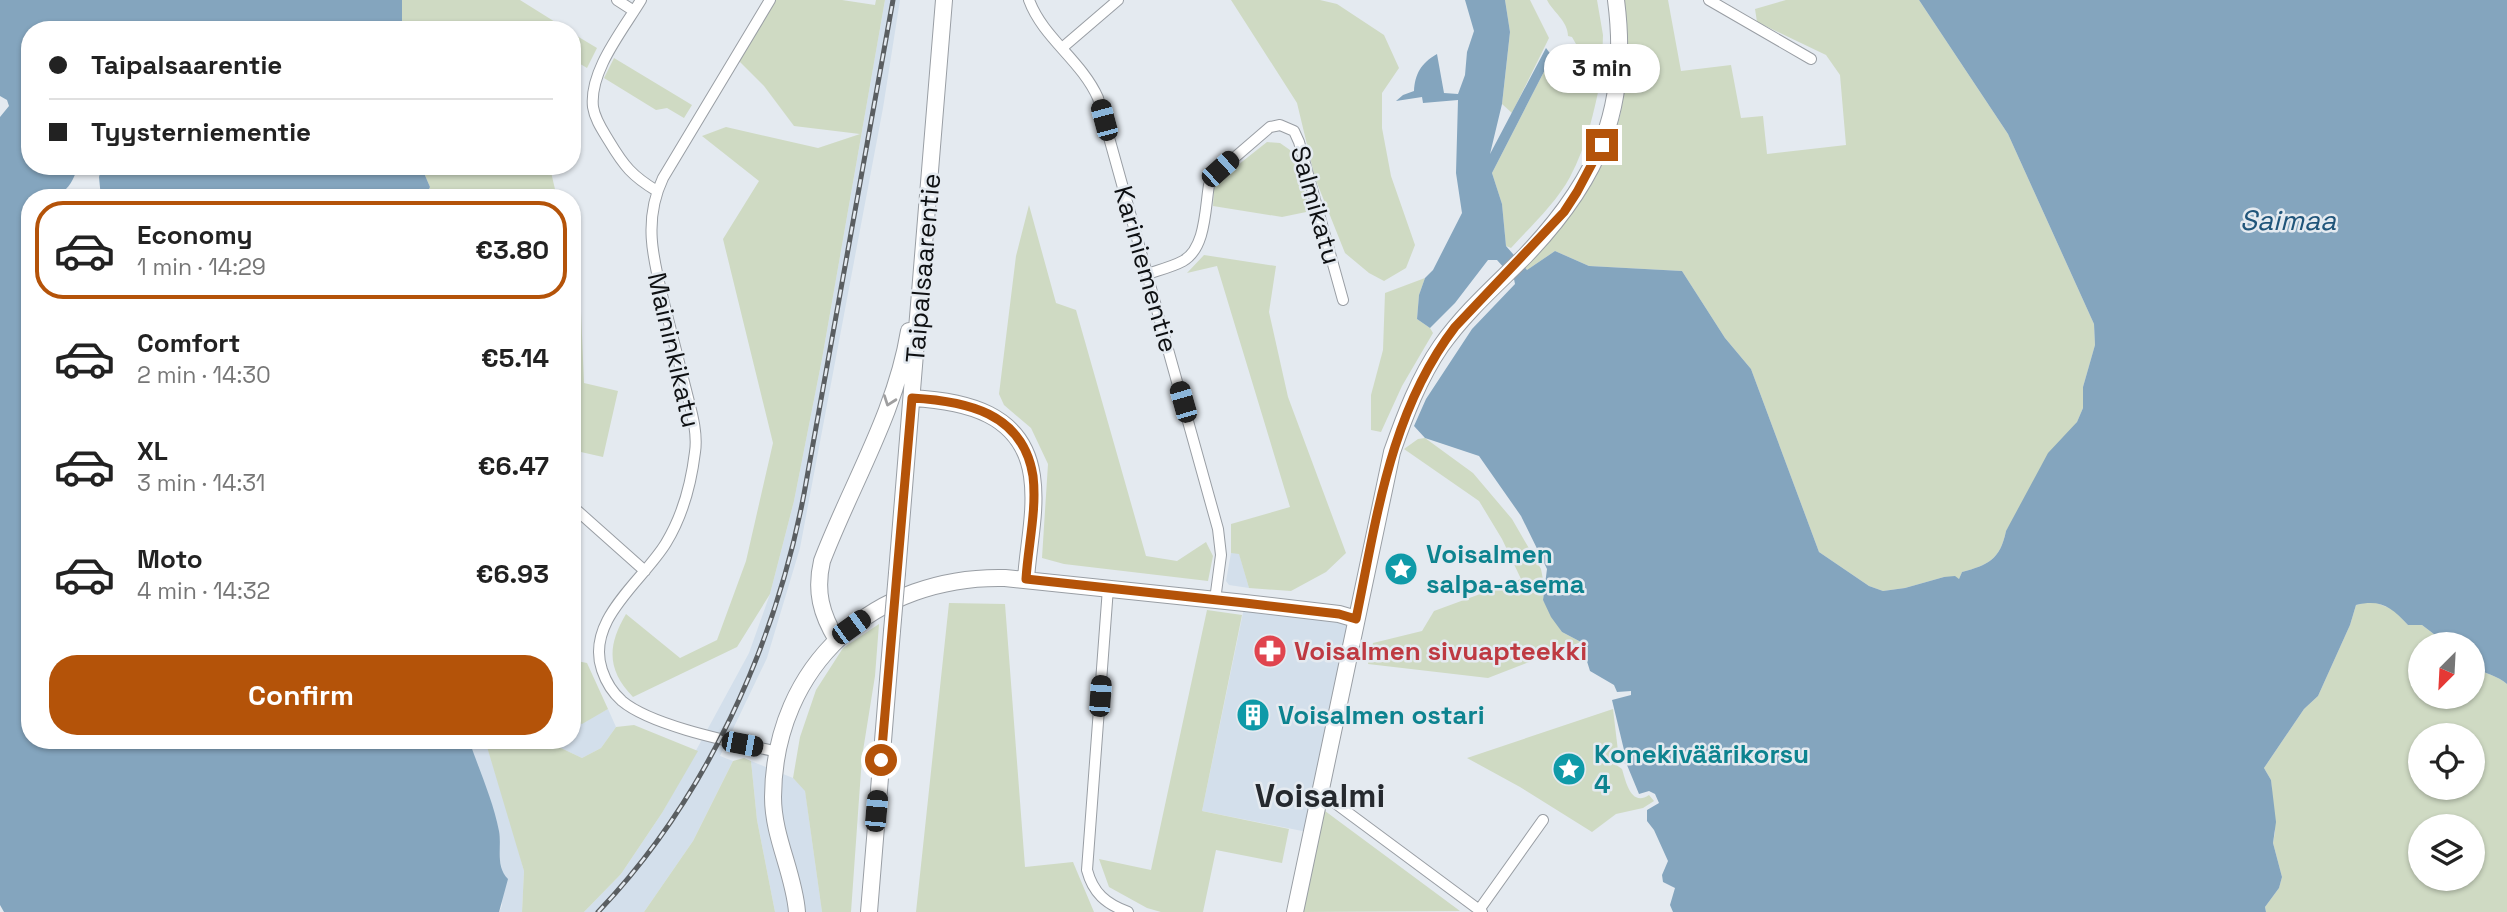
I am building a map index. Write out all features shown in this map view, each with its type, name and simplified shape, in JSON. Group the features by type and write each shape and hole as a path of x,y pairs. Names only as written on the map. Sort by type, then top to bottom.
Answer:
{"street":[{"path":"617,0 634,11"},
{"path":"640,0 600,67 595,79 593,107 600,126 625,167 637,179 657,191"},
{"name":"Maininkikatu","path":"770,0 657,191 651,216 651,247 692,413 696,447 691,484 681,513 666,543 611,614 604,628 599,659 607,682 631,707 671,724 778,752"},
{"name":"Taipalsaarentie","path":"869,912 944,0"},
{"name":"Kariniementie","path":"1029,0 1041,24 1082,70 1098,98 1218,529 1221,555 1215,600"},
{"path":"1062,47 1118,0"},
{"path":"1295,912 1392,452 1413,397 1441,346 1468,312 1524,257 1564,212 1597,156 1609,126 1619,80 1620,36 1616,0"},
{"path":"1709,0 1717,7 1811,58"},
{"name":"Salmikatu","path":"1147,274 1189,257 1200,237 1212,177 1270,127 1280,125 1294,131 1299,142 1343,300"},
{"path":"837,640 820,607 818,578 825,552 881,425 900,372 928,215"},
{"path":"912,398 974,406 1006,425 1020,443 1032,476 1032,520 1026,579"},
{"path":"581,514 645,571"},
{"path":"797,912 775,822 773,799 778,752 785,726 796,697 808,677 837,640 889,601 912,591 967,578 1026,579 1339,614 1356,619"},
{"path":"1108,588 1087,870 1098,895 1106,902 1128,912"},
{"path":"1320,796 1335,803 1481,911 1543,820"}],"shaded area":[{"path":"885,0 900,0 883,108 800,548 767,658 720,756 733,761 693,841 644,912 584,912 621,874 662,813 749,653 770,594 794,501 822,359"},
{"path":"1231,553 1239,553 1249,588 1229,585 1226,581"},
{"name":"Voisalmen ostari","path":"1245,603 1356,619 1312,833 1202,811"},
{"path":"608,709 616,727 601,748 582,758 563,749 581,749 582,723"},
{"path":"472,749 488,749 508,812 524,871 522,912 499,912 502,906 503,874 499,832"},
{"path":"751,761 793,778 805,790 822,912 775,912 757,820"}],"green space":[{"path":"402,0 520,0 554,21 402,21"},
{"path":"776,0 842,0 875,5 876,0 885,0 822,359 794,501 770,594 737,647 633,697 618,677 613,657 615,637 626,614 680,658 717,640 746,561 773,443 723,239 759,181 702,136 726,127 818,148 860,134 794,126 764,86 739,61"},
{"path":"1231,0 1320,0 1337,4 1384,35 1399,68 1382,93 1382,128 1391,176 1415,245 1406,268 1384,281 1369,273 1345,253 1315,178 1297,103"},
{"path":"1505,0 1530,0 1549,38 1512,113 1502,104 1510,32"},
{"path":"1547,0 1597,0 1603,35 1602,64 1584,58 1572,37 1568,36 1563,21"},
{"path":"1621,0 1668,0 1681,71 1731,65 1741,118 1763,116 1767,154 1846,145 1840,75 1826,55 1757,22 1755,9 1786,0 1919,0 2008,134 2094,324 2095,345 2083,387 2083,408 2077,422 2006,531 2000,549 1986,564 1962,572 1959,579 1944,577 1883,591 1869,586 1819,552 1751,369 1725,338 1682,271 1589,266 1555,251 1527,270 1523,265 1575,209 1590,188 1612,141 1620,117 1625,80"},
{"path":"581,38 597,48 587,68 581,64"},
{"path":"1562,54 1601,78 1593,116 1581,153 1564,187 1511,248 1506,246 1502,204 1492,173 1552,56"},
{"path":"614,58 692,105 684,118 667,108 656,110 604,78"},
{"path":"1267,142 1280,143 1290,150 1311,211 1282,217 1213,206 1214,188 1224,176"},
{"path":"425,175 552,175 555,189 429,189"},
{"path":"1029,205 1056,303 1076,310 1146,556 1177,561 1206,542 1213,556 1208,581 1064,564 1042,558 1048,464 1031,428 1004,405 999,394 1016,256"},
{"path":"1204,255 1276,266 1269,312 1288,397 1346,553 1326,572 1291,591 1249,588 1239,554 1231,553 1231,524 1290,507 1217,266 1187,273"},
{"path":"1425,278 1419,295 1417,319 1433,333 1402,386 1381,432 1371,430 1371,395 1383,350 1385,293"},
{"path":"581,312 584,383 618,391 603,457 581,452"},
{"path":"1425,438 1473,473 1512,519 1541,569 1543,600 1562,632 1581,642 1488,678 1368,664 1373,643 1422,631 1434,611 1521,579 1502,539 1479,501 1404,449 1418,439"},
{"path":"2372,601 2394,610 2408,625 2422,625 2431,632 2408,632 2408,709 2485,709 2485,673 2507,684 2507,912 2266,912 2265,907 2279,888 2282,877 2273,843 2275,832 2271,780 2264,768 2304,709 2318,696 2350,625 2356,605"},
{"path":"949,603 1005,604 1025,867 1073,862 1094,912 916,912"},
{"path":"1207,610 1242,615 1202,811 1289,829 1282,863 1216,850 1203,912 1161,912 1147,908 1109,887 1099,859 1151,870"},
{"path":"879,624 875,676 862,757 851,912 822,912 805,791 793,778 800,737 816,690 843,648"},
{"path":"581,662 587,663 608,709 582,724"},
{"path":"1613,709 1618,751 1615,764 1622,769 1634,795 1643,798 1649,795 1654,801 1643,808 1616,814 1592,832 1467,758"},
{"path":"634,725 698,751 662,813 621,874 584,912 522,912 524,871 488,749 563,749 582,758 601,748 616,727"},
{"path":"744,758 751,761 757,820 775,912 644,912 693,841 733,761"},
{"path":"1321,808 1460,911 1300,912"}],"water":[{"path":"0,0 402,0 402,21 21,21 21,175 75,175 66,189 21,189 21,749 472,749 493,808 499,831 500,862 508,879 499,912 4,912 0,905 0,117 9,106 7,100 0,96"},
{"name":"Saimaa","path":"1465,0 1505,0 1510,32 1502,104 1490,154 1546,48 1552,56 1492,173 1502,204 1506,246 1527,270 1555,251 1589,266 1682,271 1725,338 1751,369 1819,552 1869,586 1883,591 1944,577 1955,576 1959,579 1962,572 1992,560 2048,453 2077,422 2083,408 2083,387 2095,345 2094,324 2008,134 1919,0 2507,0 2507,684 2485,672 2485,632 2431,632 2422,625 2408,625 2385,606 2372,603 2356,605 2350,625 2318,696 2304,709 2264,768 2271,780 2276,822 2273,843 2282,877 2279,888 2265,907 2266,912 1673,912 1670,905 1675,888 1663,882 1662,875 1668,861 1647,821 1647,810 1659,803 1655,794 1649,791 1639,794 1627,765 1622,761 1624,750 1612,700 1631,695 1631,691 1617,692 1614,685 1590,671 1581,642 1562,632 1551,617 1543,600 1547,569 1521,516 1479,456 1425,438 1414,426 1426,399 1472,329 1515,284 1514,279 1497,260 1488,260 1455,303 1430,328 1417,319 1419,295 1425,278 1433,270 1462,213 1456,173 1458,100 1423,103 1422,97 1396,101 1414,91 1420,70 1437,54 1444,93 1458,94 1465,75 1467,52 1474,31"},
{"path":"425,175 430,187 100,189 99,177"}],"railway":[{"path":"598,912 637,868 672,820 703,770 731,718 775,608 804,494 893,0"}],"place":[{"name":"Voisalmen salpa-asema","path":"1401,569"},
{"name":"Voisalmen sivuapteekki","path":"1270,651"},
{"name":"Voisalmen ostari","path":"1253,715"},
{"name":"Konekiväärikorsu 4","path":"1569,769"}],"district":[{"name":"Voisalmi","path":"1320,796"}],"route":[{"path":"881,760 912,398 974,406 1006,425 1020,443 1028,459 1033,493 1026,579 1339,614 1356,619 1392,452 1413,397 1441,346 1455,327 1564,212 1602,145"}]}
